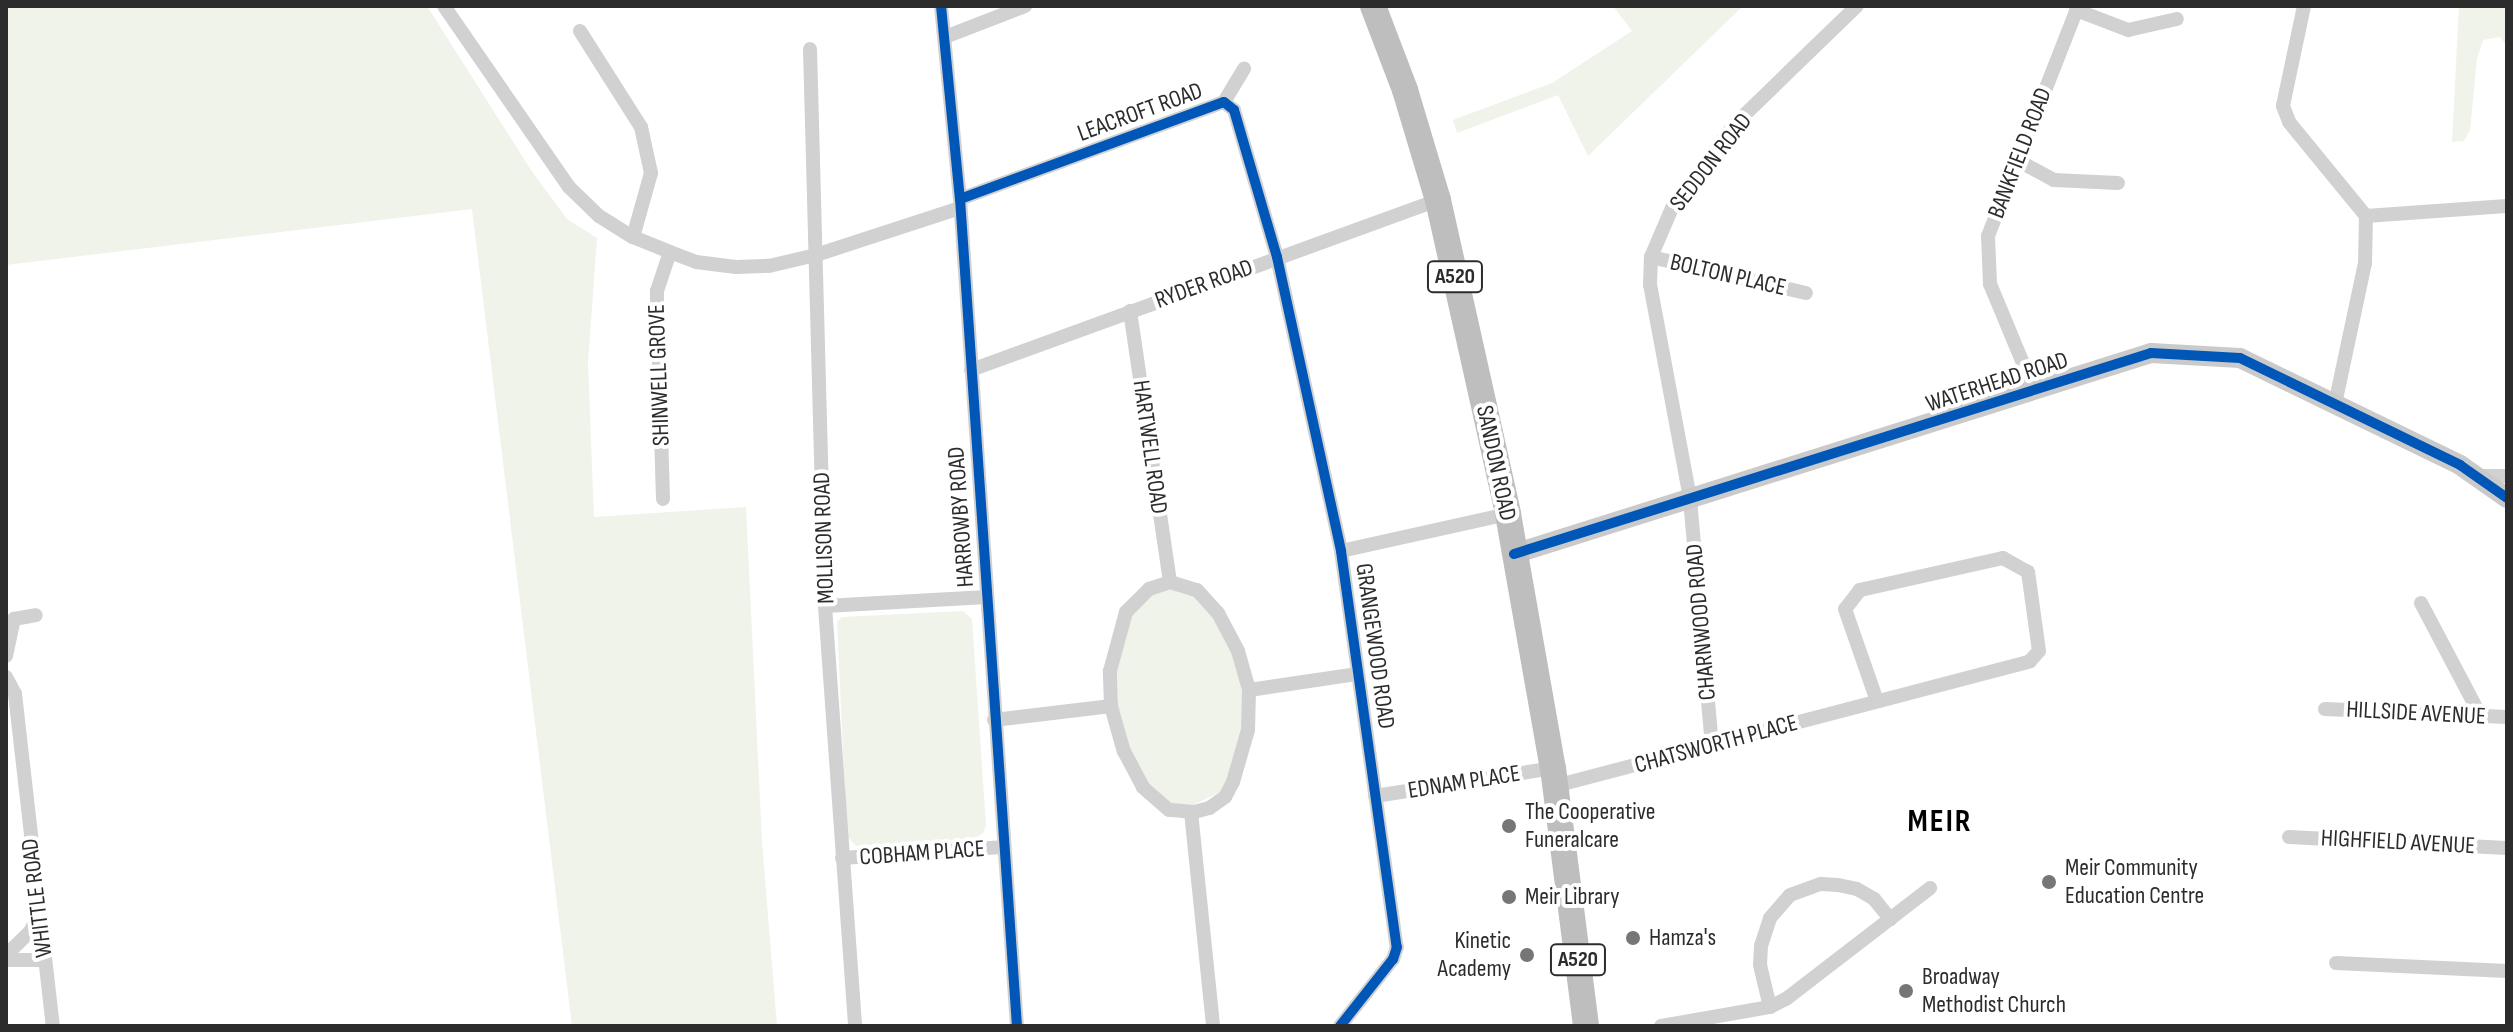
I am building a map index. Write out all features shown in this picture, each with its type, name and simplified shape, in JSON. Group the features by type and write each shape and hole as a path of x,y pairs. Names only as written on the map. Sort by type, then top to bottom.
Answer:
{"highway":[{"name":"SANDON ROAD","path":"1373,6 1405,90 1438,200 1508,514 1554,777 1586,1026"}],"street":[{"name":"LEACROFT ROAD","path":"444,6 569,187 599,216 633,237 696,262 736,267 769,266 816,255 960,204 1224,102 1244,69"},
{"name":"HARROWBY ROAD","path":"941,6 960,204 1002,847 1017,1026"},
{"path":"945,37 1025,6"},
{"name":"SEDDON ROAD","path":"1690,498 1650,285 1651,257 1672,208 1734,125 1857,6"},
{"path":"2304,6 2283,106 2289,122 2366,216 2365,263 2335,404"},
{"path":"2077,8 2128,30 2177,19"},
{"name":"BANKFIELD ROAD","path":"2035,392 1990,284 1988,236 2077,8"},
{"path":"580,31 641,127 651,173 633,237"},
{"name":"MOLLISON ROAD","path":"810,49 825,606 855,1026"},
{"name":"LEACROFT ROAD","path":"1224,102 1234,110 1277,257"},
{"path":"2017,160 2054,180 2118,183"},
{"name":"RYDER ROAD","path":"971,370 1438,200"},
{"path":"2366,216 2507,206"},
{"name":"SHINWELL GROVE","path":"663,499 657,291 670,252"},
{"name":"GRANGEWOOD ROAD","path":"1277,257 1341,551 1397,947 1393,959 1340,1026"},
{"name":"BOLTON PLACE","path":"1651,257 1806,293"},
{"name":"HARTWELL ROAD","path":"1130,311 1170,582"},
{"name":"WATERHEAD ROAD","path":"1514,554 2151,353 2240,358 2480,476 2507,498"},
{"path":"2480,476 2507,476"},
{"name":"CHARNWOOD ROAD","path":"1690,498 1712,746"},
{"path":"1341,551 1508,514"},
{"name":"CHATSWORTH PLACE","path":"1554,777 1712,746 2030,661 2039,651 2028,572 2003,558 1860,590 1845,609 1877,701"},
{"path":"1170,582 1197,590 1218,613 1238,651 1249,690 1248,730 1233,782 1225,797 1209,808 1191,812 1169,810 1143,787 1124,752 1111,706 1110,671 1126,612 1149,589 1170,582"},
{"path":"825,606 987,597"},
{"path":"2421,603 2480,715"},
{"path":"6,656 14,619 36,615"},
{"path":"1249,690 1358,674"},
{"name":"WHITTLE ROAD","path":"6,677 15,694 53,1026"},
{"path":"994,720 1111,706"},
{"name":"HILLSIDE AVENUE","path":"2325,709 2507,717"},
{"name":"EDNAM PLACE","path":"1375,796 1554,777"},
{"path":"1191,812 1213,1026"},
{"name":"HIGHFIELD AVENUE","path":"2289,837 2507,848"},
{"name":"COBHAM PLACE","path":"842,858 1002,847"},
{"path":"1770,1007 1760,965 1761,946 1770,918 1790,895 1821,884 1857,889 1874,899 1890,919"},
{"path":"1661,1026 1770,1007 1930,888"},
{"path":"6,957 30,932 39,914"},
{"path":"6,957 45,960"},
{"path":"2336,963 2507,971"}],"shaded area":[{"path":"6,6 427,6 531,170 567,219 597,238 588,362 594,517 746,507 762,841 777,1026 572,1026 472,209 6,265"},
{"path":"1613,6 1743,6 1588,156 1558,95 1457,133 1453,120 1552,83 1632,31"},
{"path":"2459,6 2507,6 2507,46 2500,37 2483,40 2477,59 2470,130 2464,141 2452,142"},
{"path":"1181,590 1193,595 1213,616 1232,653 1242,692 1242,730 1227,779 1220,792 1193,805 1172,803 1149,783 1130,749 1118,706 1117,672 1132,615 1152,594"},
{"path":"963,611 972,619 986,826 983,833 975,839 856,846 847,836 837,622 842,617"}],"cycle path":[{"path":"941,6 960,199 1017,1026"},
{"path":"960,199 1224,102 1234,110 1277,257 1341,551 1397,947 1393,959 1340,1026"},
{"path":"1514,554 2151,353 2240,358 2460,465 2507,498"}],"place":[{"name":"The Cooperative Funeralcare","path":"1509,826"},
{"name":"Meir Community Education Centre","path":"2049,882"},
{"name":"Meir Library","path":"1509,897"},
{"name":"Hamza's","path":"1633,938"},
{"name":"Kinetic Academy","path":"1527,955"},
{"name":"Broadway Methodist Church","path":"1906,991"}],"district":[{"name":"MEIR","path":"1940,822"}]}
